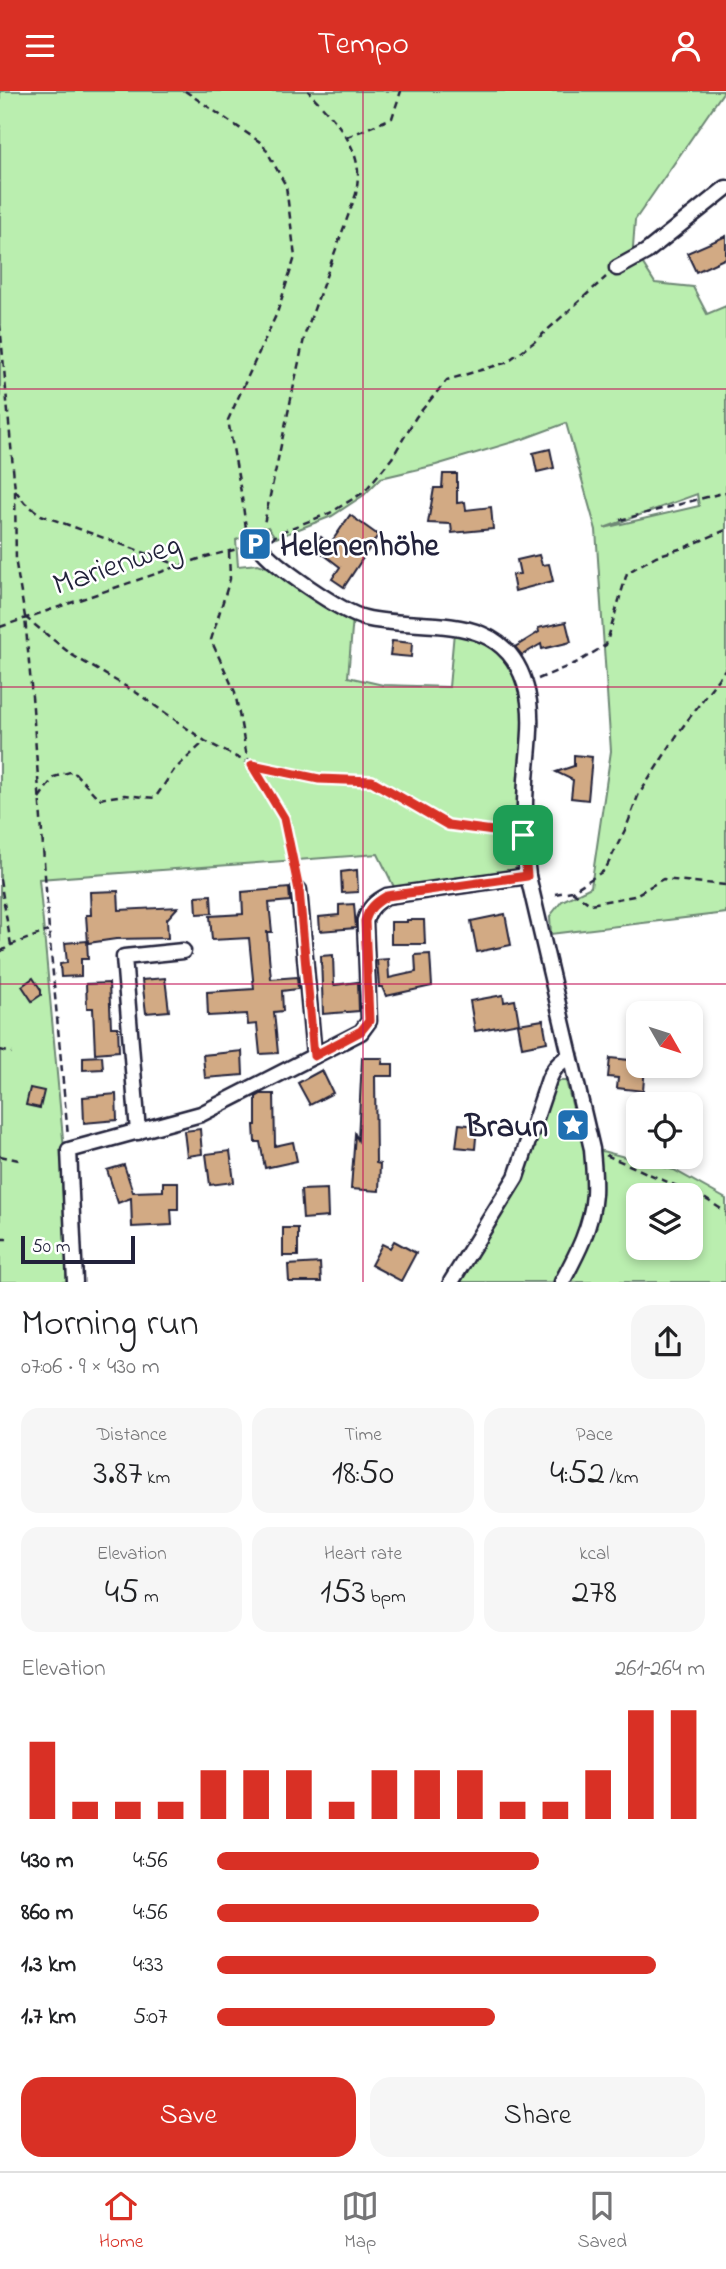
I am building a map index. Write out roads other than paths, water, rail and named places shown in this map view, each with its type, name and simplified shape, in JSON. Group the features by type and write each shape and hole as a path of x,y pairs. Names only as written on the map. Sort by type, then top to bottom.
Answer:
{"street":[{"path":"617,268 646,252 726,188"},
{"path":"254,546 334,603 356,615 379,621 463,628 481,633 498,642 517,665 526,685 529,711 523,835 527,876 592,1149 594,1193 590,1217 584,1239 562,1282"},
{"path":"75,1282 69,1150 201,1114 361,1031 369,1021 365,921 368,911 376,902 387,896 527,876"},
{"path":"299,890 314,1056"},
{"path":"138,1132 124,957 183,951"},
{"path":"451,1282 513,1184 554,1067 570,1056"}],"place":[{"name":"Helenenhöhe","path":"255,544"},
{"name":"Braun","path":"573,1125"}]}
